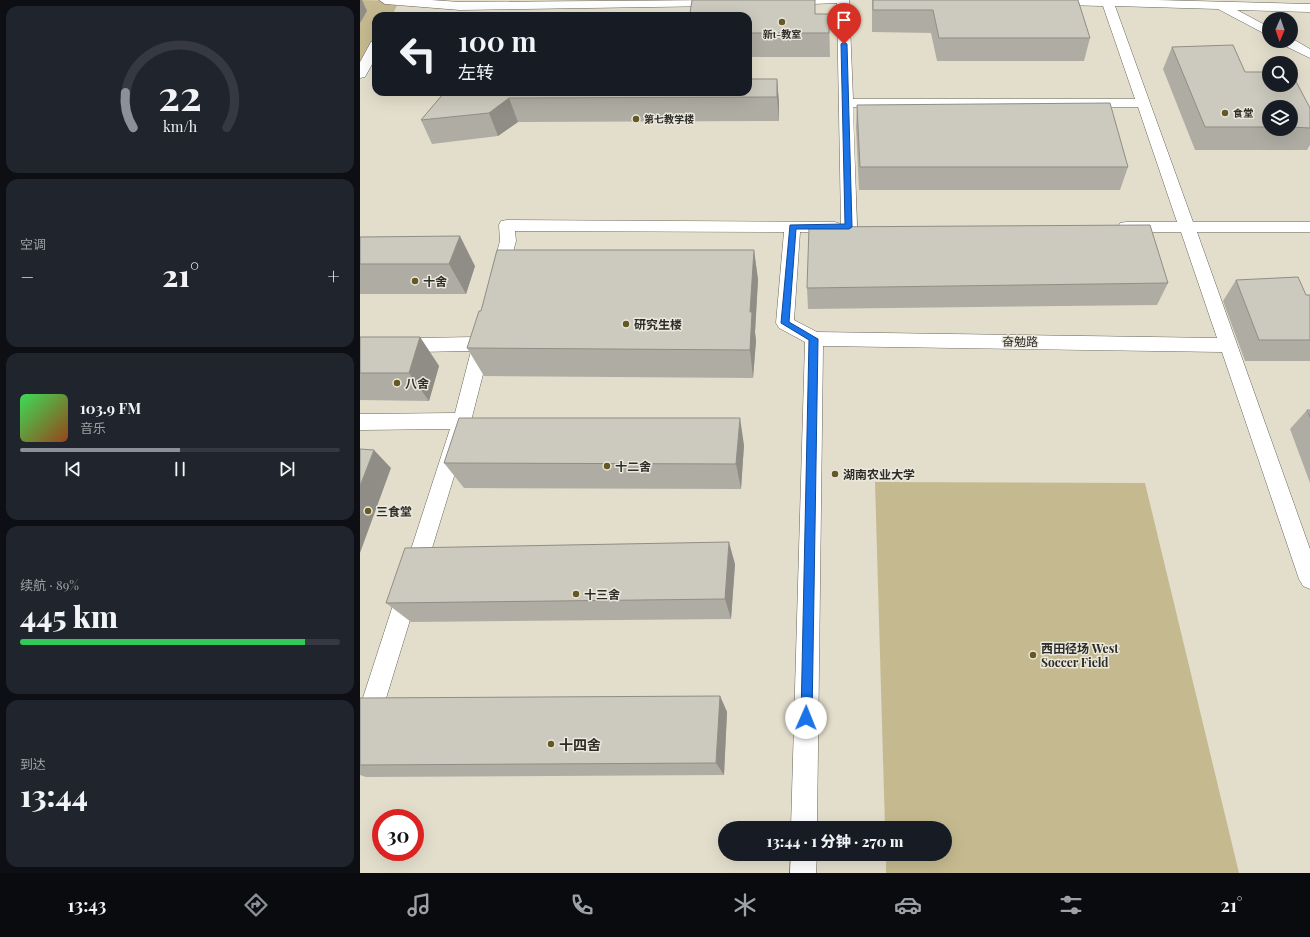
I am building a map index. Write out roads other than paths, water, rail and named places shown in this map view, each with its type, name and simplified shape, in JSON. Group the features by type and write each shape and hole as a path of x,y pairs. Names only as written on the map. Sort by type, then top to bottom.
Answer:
{"street":[{"path":"385,0 460,6 694,1 732,2"},
{"path":"779,1 833,0"},
{"path":"495,293 508,241 507,225 857,227 846,103 843,0"},
{"path":"1024,0 1310,8"},
{"path":"1108,3 1310,579"},
{"path":"1220,6 1262,28"},
{"path":"1298,48 1310,54"},
{"path":"360,74 372,52"},
{"path":"846,103 1143,103"},
{"path":"792,227 785,323 814,339 804,821"},
{"path":"1108,227 1310,227"},
{"path":"360,744 462,421 487,322"},
{"name":"奋勉路","path":"814,339 1227,344"},
{"path":"360,346 482,344"},
{"path":"360,422 462,421"},
{"path":"803,873 804,861"}],"place":[{"name":"新t-教室","path":"782,22"},
{"name":"食堂","path":"1225,113"},
{"name":"第七教学楼","path":"636,119"},
{"name":"十舍","path":"415,281"},
{"name":"研究生楼","path":"626,324"},
{"name":"八舍","path":"397,383"},
{"name":"十二舍","path":"607,466"},
{"name":"湖南农业大学","path":"835,474"},
{"name":"三食堂","path":"368,511"},
{"name":"十三舍","path":"576,594"},
{"name":"西田径场 West Soccer Field","path":"1033,655"},
{"name":"十四舍","path":"551,744"}]}
